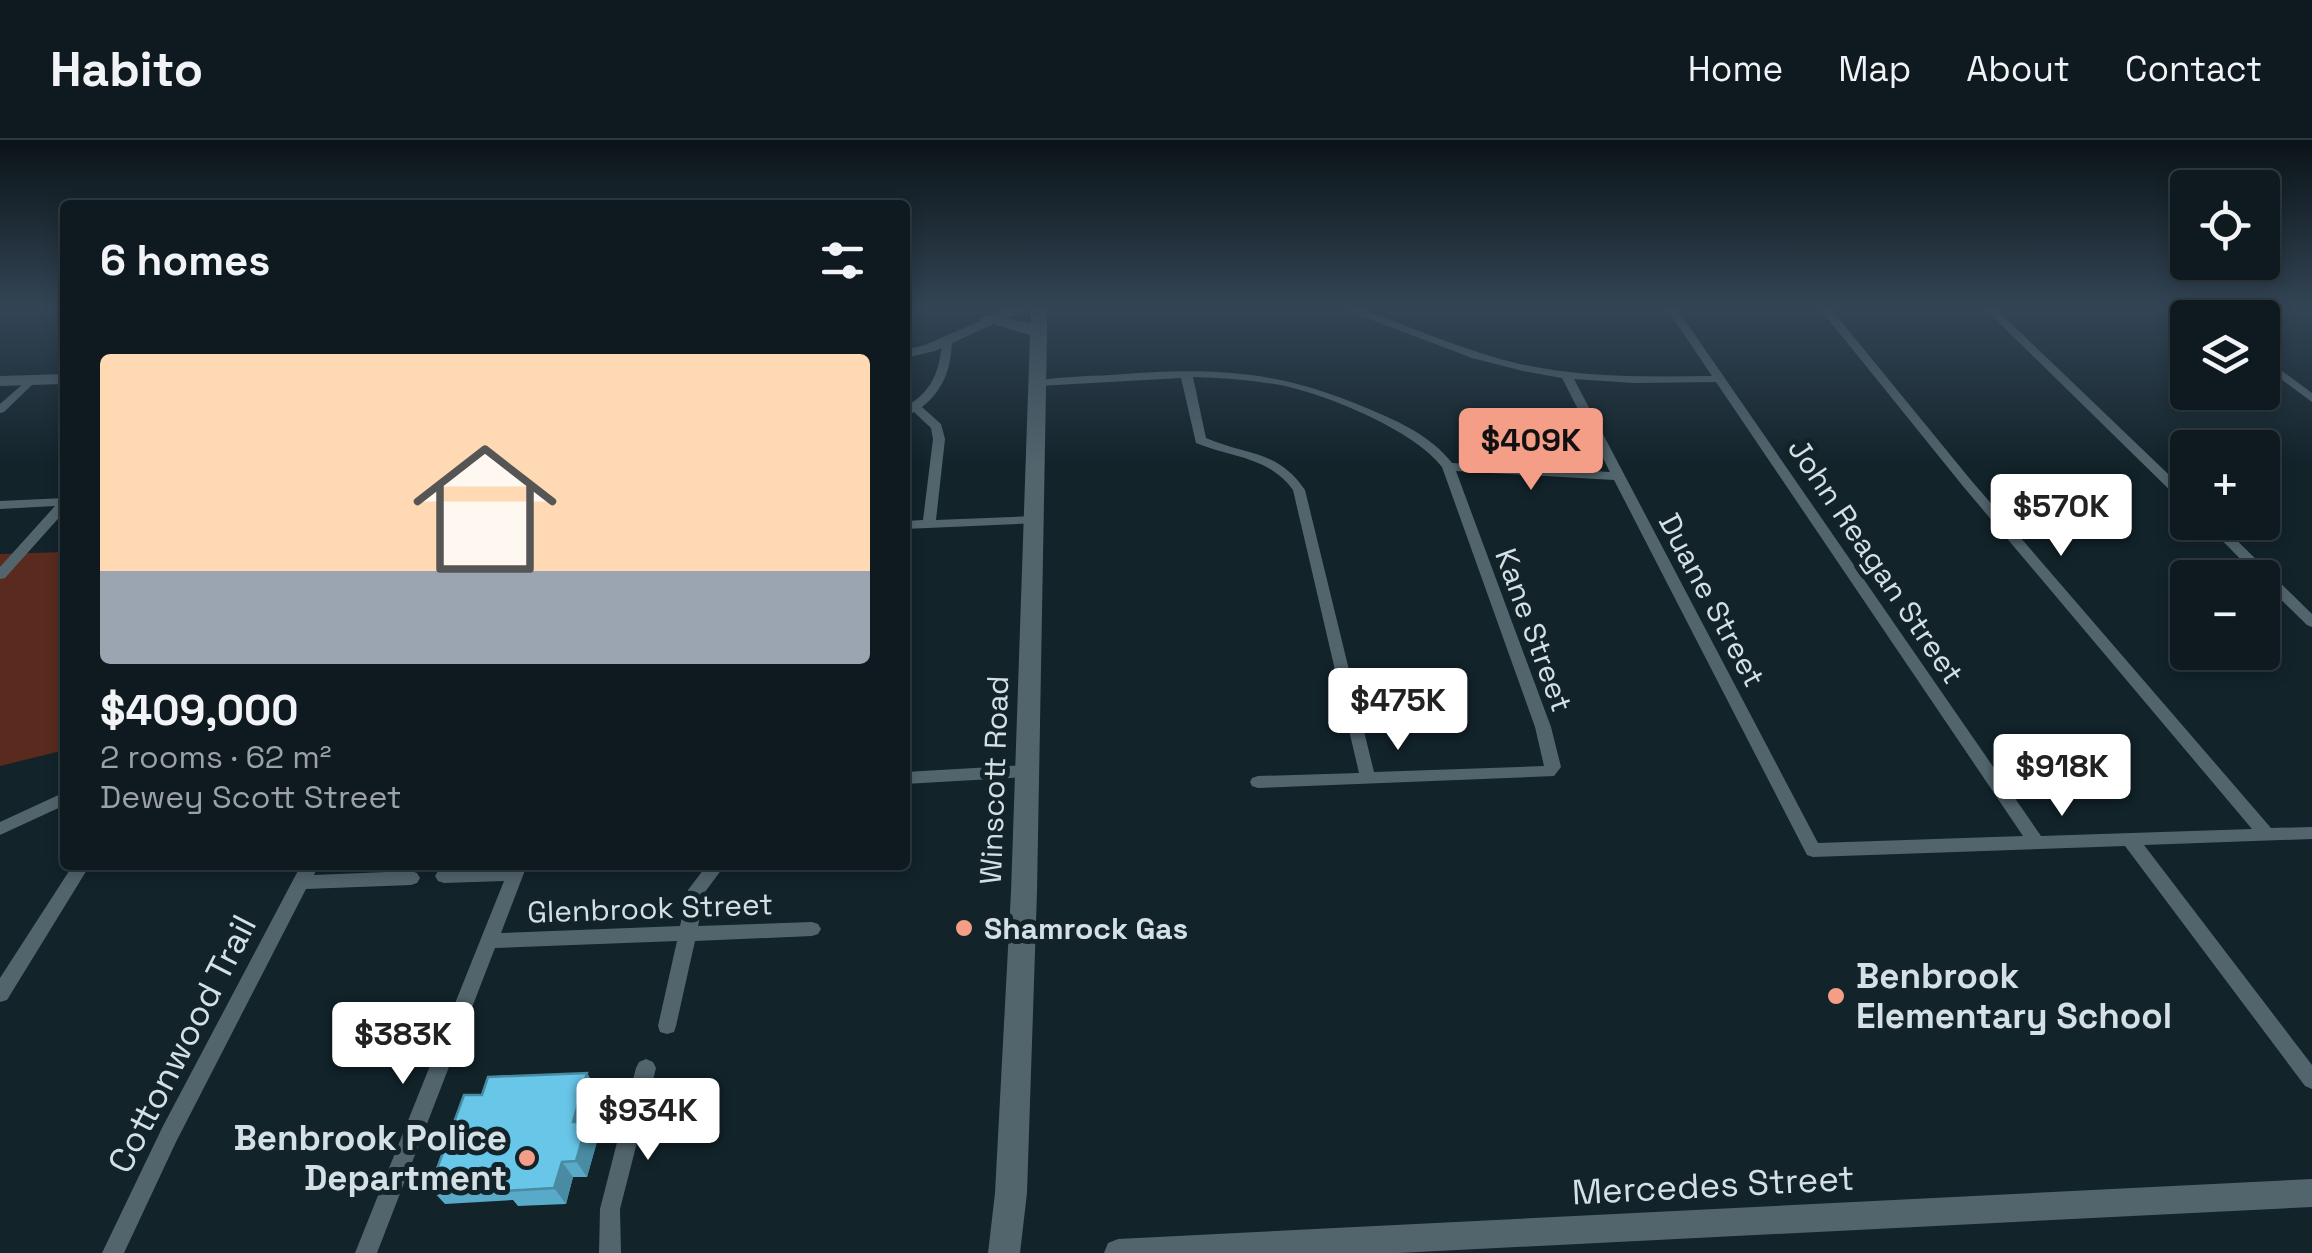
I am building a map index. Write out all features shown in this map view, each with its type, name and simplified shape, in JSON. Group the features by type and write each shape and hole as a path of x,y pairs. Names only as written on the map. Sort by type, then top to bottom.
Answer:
{"main road":[{"name":"Winscott Road","path":"1004,1253 1019,1004 1039,361"}],"street":[{"path":"929,524 939,439 936,426 910,410 942,380 944,361"},
{"path":"1492,361 1566,375 1622,380 1719,379"},
{"name":"John Reagan Street","path":"1707,361 2037,843"},
{"path":"1867,361 2267,835"},
{"path":"2044,361 2170,484"},
{"path":"2280,373 2312,398"},
{"name":"Duane Street","path":"1566,375 1813,850 2037,843"},
{"path":"1187,377 1200,440 1265,459 1282,470 1299,490 1368,778 1258,782"},
{"path":"0,380 60,379"},
{"name":"Kane Street","path":"1038,382 1258,379 1300,387 1406,431 1434,449 1448,467 1543,727 1553,768 1548,772 1368,778"},
{"path":"0,410 32,380"},
{"path":"1448,467 1616,476"},
{"path":"0,505 60,502"},
{"path":"0,575 60,508"},
{"path":"910,525 1034,520"},
{"path":"2228,540 2312,622"},
{"path":"910,778 1025,771"},
{"path":"0,829 60,800"},
{"path":"2037,843 2312,832"},
{"path":"2130,840 2312,1080"},
{"path":"0,994 79,870"},
{"path":"444,876 507,870"},
{"path":"366,1253 517,870"},
{"path":"668,1026 697,890 713,870"},
{"path":"306,874 410,878"},
{"name":"Cottonwood Trail","path":"113,1253 168,1136 306,874"},
{"name":"Glenbrook Street","path":"490,941 812,929"},
{"path":"610,1253 610,1208 646,1068"},
{"name":"Mercedes Street","path":"1118,1253 2312,1193"}],"shaded area":[{"path":"60,552 60,751 0,766 0,554"}],"building":[{"name":"Benbrook Police Department","path":"587,1073 573,1122 587,1122 576,1161 562,1162 554,1188 505,1191 507,1184 430,1188 464,1095 482,1095 488,1077"}],"place":[{"name":"Shamrock Gas","path":"964,928"},
{"name":"Benbrook Elementary School","path":"1836,996"},
{"name":"Benbrook Police Department","path":"527,1158"}]}
